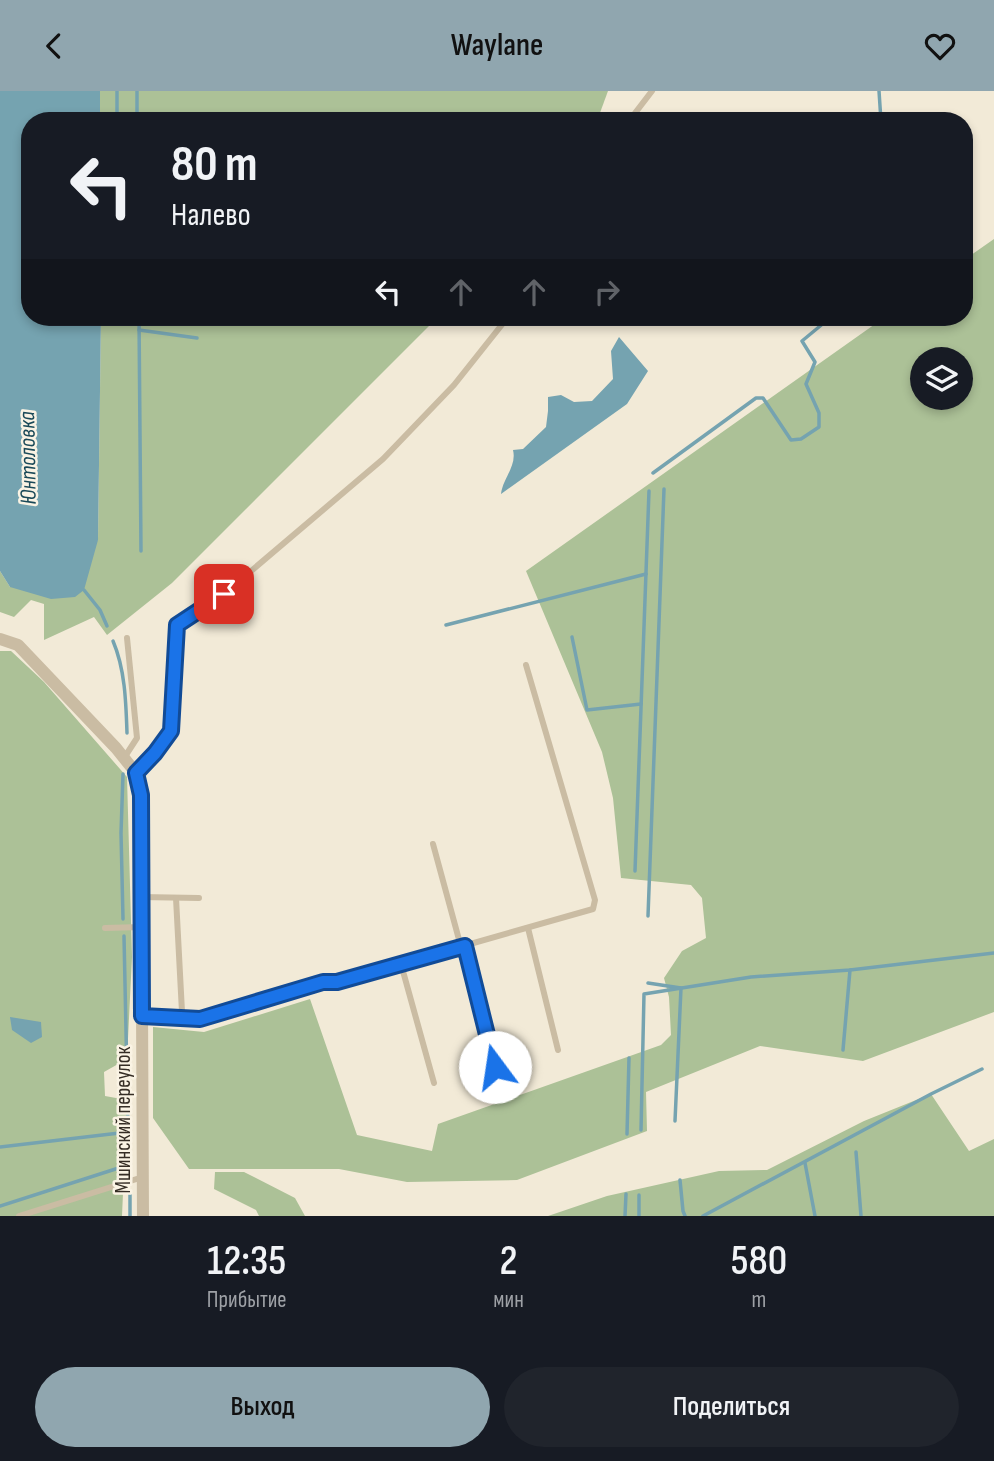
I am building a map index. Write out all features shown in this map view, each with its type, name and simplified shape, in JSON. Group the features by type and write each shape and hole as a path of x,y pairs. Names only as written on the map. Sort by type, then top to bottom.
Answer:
{"street":[{"path":"0,639 18,645 136,773"},
{"name":"Мшинский переулок","path":"136,773 141,795 143,1216"}],"lane":[{"path":"636,112 652,91"},
{"path":"136,773 171,731 177,625 224,594 383,459 454,385 501,326"},
{"path":"124,758 137,738 127,638"},
{"path":"142,1016 200,1019 323,982 337,982 593,909 595,900 526,665"},
{"path":"433,844 495,1067"},
{"path":"141,897 199,898"},
{"path":"176,898 181,1012"},
{"path":"105,928 142,927"},
{"path":"528,928 558,1050"},
{"path":"401,964 434,1083"},
{"path":"19,1216 143,1177"}],"green space":[{"path":"100,91 608,91 600,112 100,112"},
{"path":"994,239 994,1012 863,1061 760,1046 646,1092 647,1131 517,1180 407,1182 339,1169 189,1169 153,1118 153,1027 204,1032 310,999 357,1135 432,1151 438,1124 661,1045 671,1035 669,997 664,978 682,951 706,938 702,898 691,885 621,878 613,798 602,752 526,571 872,326 973,326 973,254"},
{"path":"101,326 429,326 172,583 107,635 94,617 44,640 44,604 31,600 14,617 0,612 0,571 10,587 98,540"},
{"path":"0,651 11,651 44,682 127,777 132,957 127,1059 104,1072 105,1096 127,1100 122,1216 0,1216"},
{"path":"931,1094 969,1151 994,1139 994,1216 548,1216 607,1196 719,1171 767,1170 864,1121"},
{"path":"215,1172 244,1172 295,1198 305,1216 259,1216 256,1210 214,1189"}],"water":[{"name":"Юнтоловка","path":"0,91 100,91 100,112 21,112 21,326 101,326 98,540 84,590 75,597 51,599 10,587 0,571"},
{"path":"619,337 648,371 627,404 501,494 513,461 513,450 523,449 546,427 548,397 561,395 574,402 592,401 613,379 611,351"},
{"path":"10,1017 41,1022 42,1037 31,1043 12,1030"}],"waterway":[{"path":"117,91 117,112"},
{"path":"137,91 137,112"},
{"path":"879,91 880,112"},
{"path":"139,326 141,551"},
{"path":"653,473 756,398 763,398 791,440 801,439 819,427 819,413 806,384 815,362 802,341 820,326"},
{"path":"139,330 197,338"},
{"path":"648,916 664,489"},
{"path":"635,871 649,491"},
{"path":"446,625 646,574"},
{"path":"84,590 100,610 107,626"},
{"path":"572,637 587,710 641,704"},
{"path":"113,641 122,674 127,733"},
{"path":"123,774 123,919"},
{"path":"124,936 129,1173"},
{"path":"641,1130 644,994 751,977 850,970 994,953"},
{"path":"843,1050 850,970"},
{"path":"648,983 681,988 675,1121"},
{"path":"627,1134 629,1058"},
{"path":"703,1216 982,1069"},
{"path":"0,1147 128,1132"},
{"path":"856,1152 861,1216"},
{"path":"805,1163 815,1216"},
{"path":"0,1206 128,1165"},
{"path":"680,1180 685,1216"},
{"path":"130,1191 130,1216"},
{"path":"625,1216 626,1194"},
{"path":"639,1195 639,1216"}],"route":[{"path":"224,594 177,625 171,731 136,773 141,795 142,1016 200,1019 323,982 337,982 465,946 495,1067"}]}
